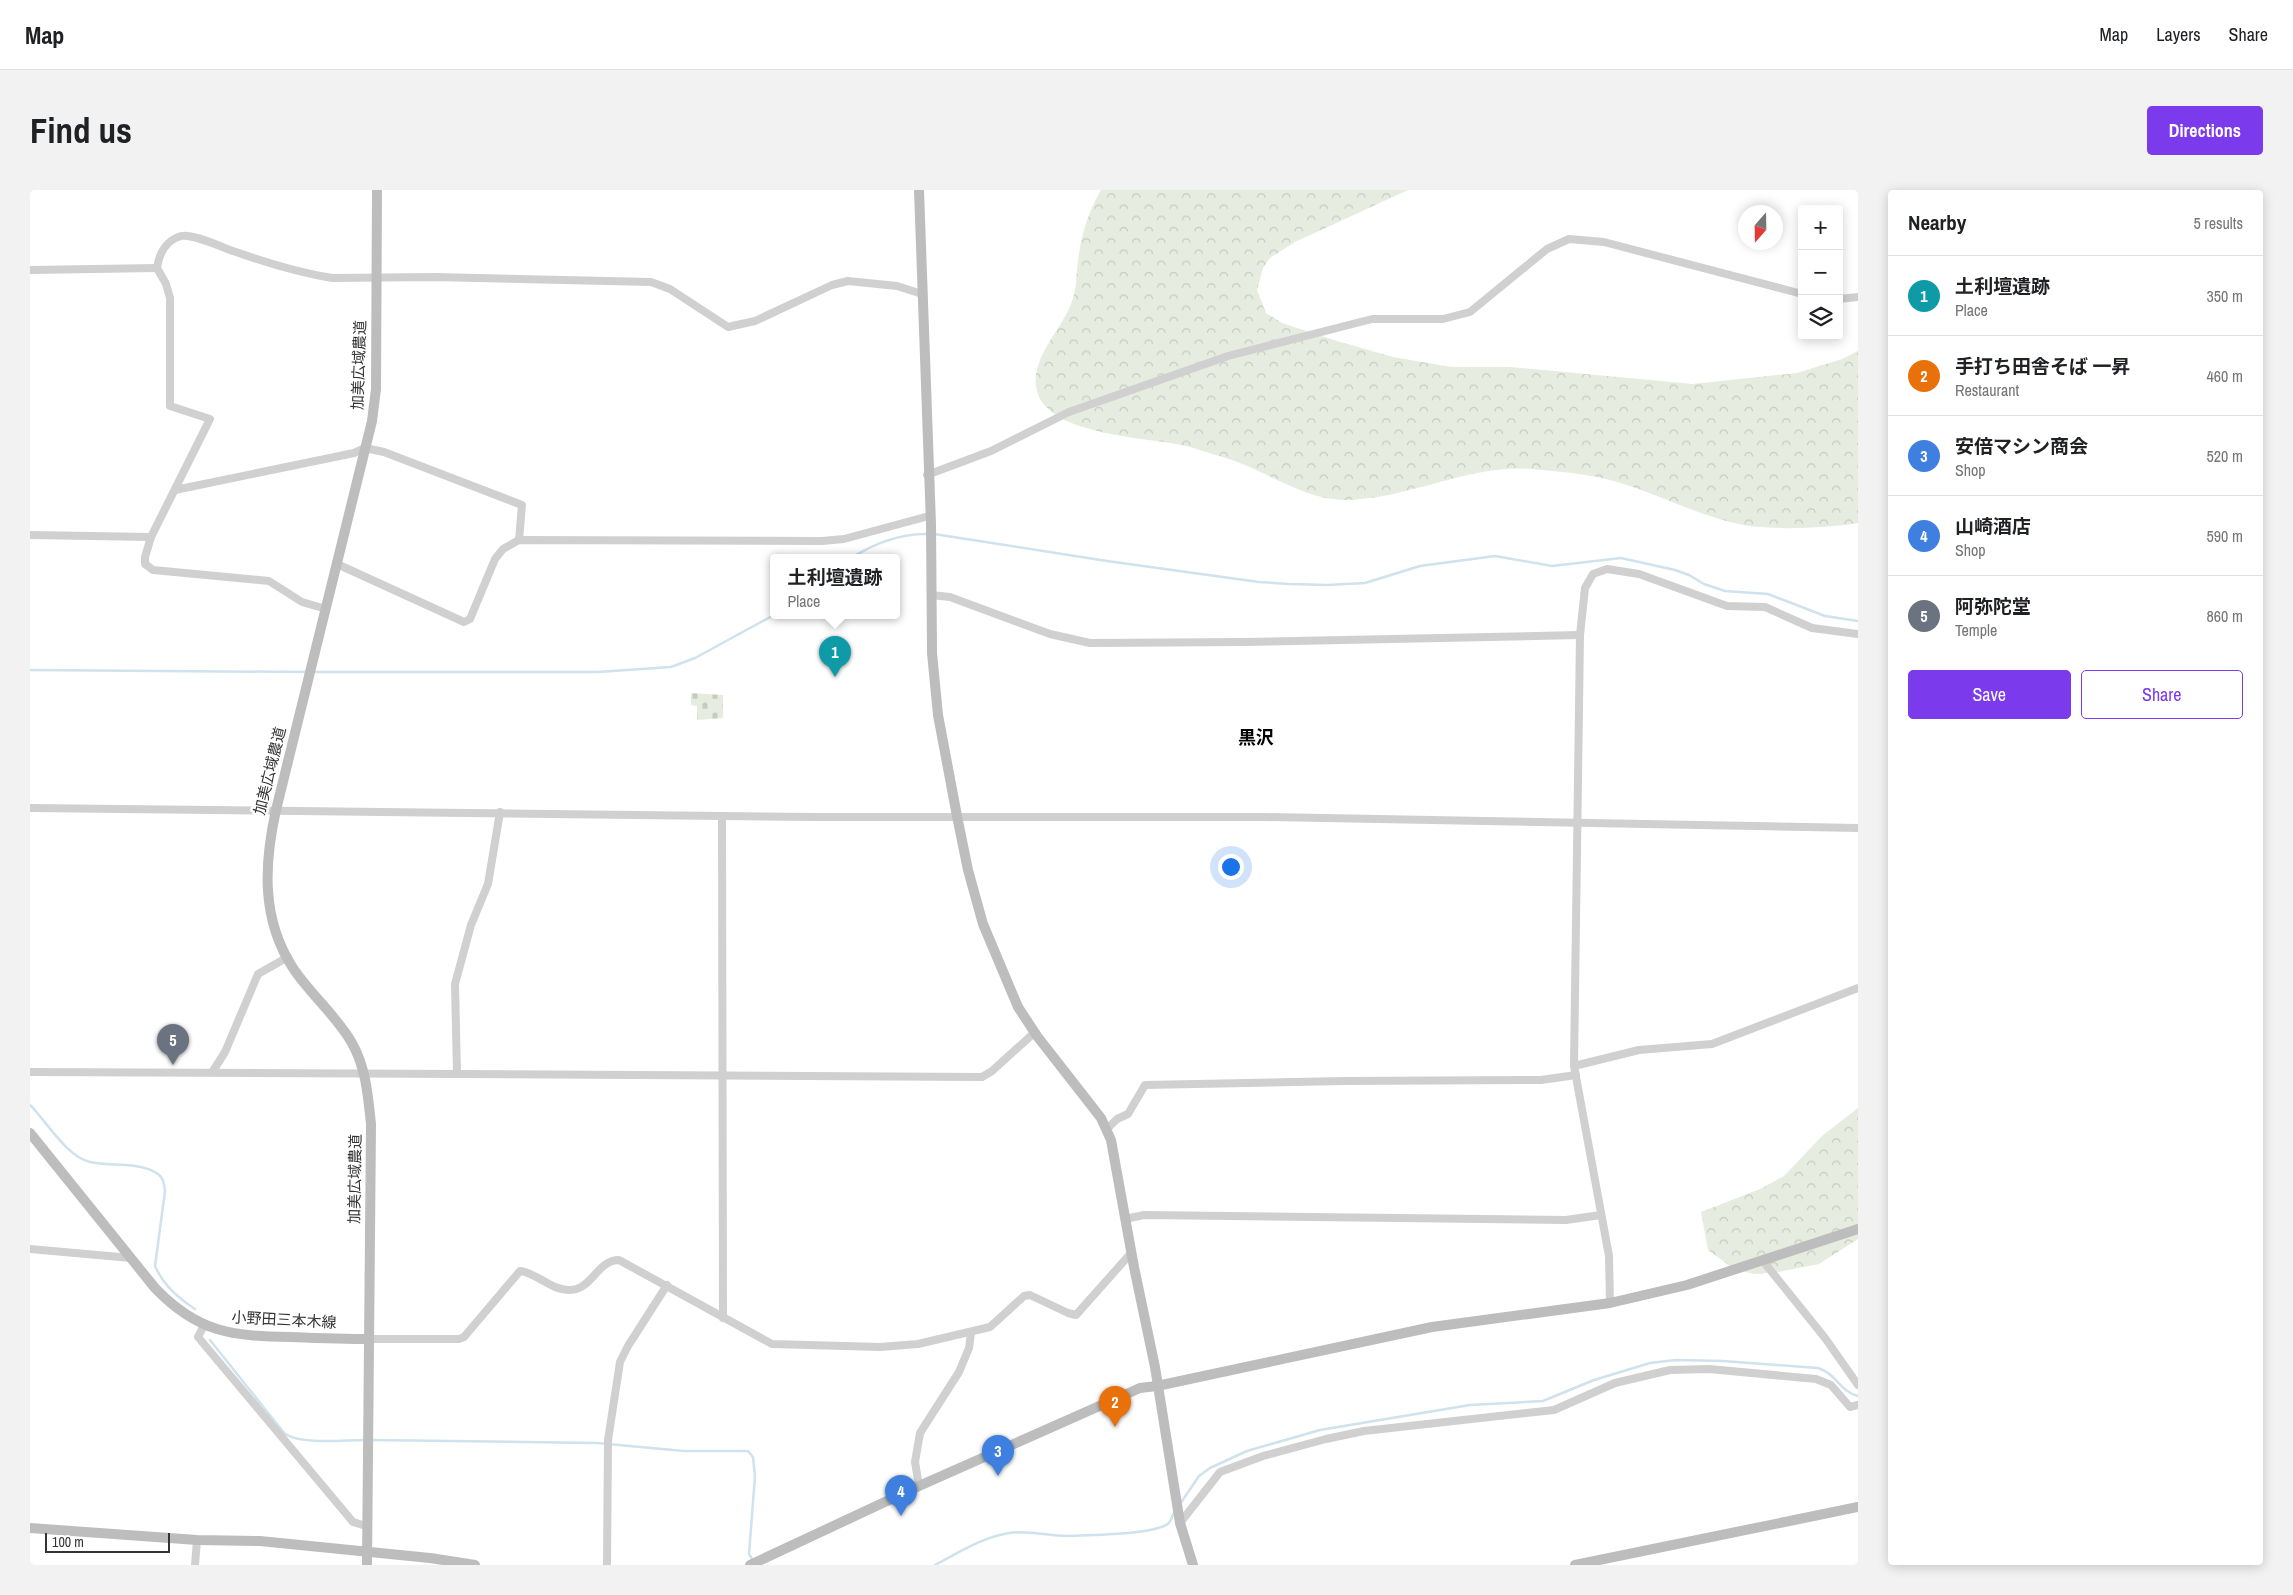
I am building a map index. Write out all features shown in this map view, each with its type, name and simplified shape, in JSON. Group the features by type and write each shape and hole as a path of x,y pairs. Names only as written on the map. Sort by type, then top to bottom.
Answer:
{"street":[{"name":"加美広域農道","path":"369,1339 371,1124 364,1072 352,1043 337,1021 292,967 277,936 266,882 268,845 365,448 376,389 377,190"},
{"path":"919,190 934,684 957,816 968,870 983,924 1014,998 1034,1033 1101,1118 1114,1152 1180,1519 1193,1565"},
{"path":"326,609 302,602 269,581 153,570 145,564 144,560 152,537 210,419 170,406 170,298 166,284 157,268 164,247 172,240 183,235 317,276 651,282 670,289 728,327 755,321 832,286 848,281 897,286 922,294"},
{"path":"928,475 986,454 1069,412 1228,356 1372,319 1434,319 1456,317 1470,312 1547,249 1569,240 1604,242 1798,293"},
{"path":"30,270 157,268"},
{"path":"1843,299 1858,297"},
{"path":"175,490 354,453 365,448 384,452 522,505 519,540"},
{"path":"337,564 464,622 470,619 495,559 503,550 519,540 822,541 844,539 930,520"},
{"path":"30,535 152,537"},
{"path":"1610,1303 1609,1256 1574,1066 1580,635 1585,588 1593,574 1607,569 1639,574 1727,606 1765,607 1812,628 1858,634"},
{"path":"931,595 950,597 1068,639 1110,644 1580,635"},
{"path":"30,808 722,816 1265,817 1858,828"},
{"path":"457,1073 455,984 471,925 488,884 500,812"},
{"path":"722,816 722,1077 725,1257 723,1318"},
{"path":"213,1071 225,1052 258,974 288,957"},
{"path":"1574,1066 1639,1050 1712,1044 1858,988"},
{"path":"30,1072 213,1071 722,1077 982,1077 992,1071 1034,1033"},
{"path":"1106,1129 1117,1119 1128,1114 1145,1085 1335,1081 1541,1080 1576,1075"},
{"name":"小野田三本木線","path":"30,1133 131,1258 172,1305 204,1325 244,1336 369,1339"},
{"path":"1126,1219 1144,1216 1274,1216 1566,1220 1601,1215"},
{"path":"755,1563 919,1486 1140,1388 1157,1386 1432,1327 1610,1303 1687,1285 1858,1229"},
{"path":"30,1250 131,1258"},
{"path":"367,1565 369,1339 464,1337 520,1271 558,1288 571,1290 587,1284 603,1266 613,1260 618,1260 772,1344 880,1347 918,1344 971,1333 995,1324 1024,1296 1030,1295 1068,1314 1076,1315 1132,1252"},
{"path":"1763,1261 1825,1338 1858,1385"},
{"path":"607,1565 608,1440 620,1362 628,1346 667,1286"},
{"path":"204,1325 198,1338 353,1522 366,1526"},
{"path":"919,1486 915,1462 920,1433 959,1372 968,1348 971,1333"},
{"path":"1180,1519 1220,1472 1262,1456 1364,1431 1554,1410 1616,1383 1651,1373 1670,1370 1709,1369 1816,1379 1830,1385 1850,1407 1858,1405"},
{"path":"1575,1565 1858,1507"},
{"path":"30,1528 197,1540 260,1541 475,1565"},
{"path":"195,1565 197,1540"}],"green space":[{"path":"1101,190 1408,190 1295,242 1270,258 1263,268 1257,290 1266,313 1282,323 1393,357 1451,367 1510,367 1693,384 1797,373 1842,359 1858,351 1858,523 1804,528 1750,526 1720,519 1633,487 1608,480 1571,473 1532,469 1509,469 1462,476 1393,494 1369,498 1333,499 1307,493 1239,463 1194,448 1121,436 1093,430 1067,421 1047,408 1037,390 1038,366 1045,350 1068,312 1073,299 1083,233 1092,207"},
{"path":"691,693 723,695 723,718 697,720 697,706 691,705"},
{"path":"1858,1108 1858,1239 1819,1264 1778,1272 1754,1274 1734,1269 1708,1250 1701,1212 1760,1189 1784,1176 1822,1136"}],"waterway":[{"path":"858,554 898,537 929,534"},
{"path":"934,534 1107,561 1259,582 1289,584 1365,583 1420,566 1495,556 1552,566 1621,558 1675,570 1689,575 1704,584 1725,591 1768,594 1825,616 1858,621"},
{"path":"313,672 598,672 671,667 695,658 770,617"},
{"path":"30,670 308,672"},
{"path":"30,1105 65,1146 82,1159 90,1162 143,1167 160,1176 165,1191 155,1266 162,1279 172,1290 195,1309"},
{"path":"210,1340 285,1434 302,1440 312,1441 365,1440"},
{"path":"1180,1504 1199,1476 1210,1468 1247,1451 1320,1430 1470,1405 1543,1401 1594,1380 1650,1363 1676,1360 1723,1361 1818,1368 1830,1374 1846,1390 1858,1396"},
{"path":"370,1440 597,1443 684,1451 748,1451 753,1457 755,1476 749,1554 754,1562"},
{"path":"935,1565 971,1546 999,1535 1023,1532 1067,1536 1136,1532 1162,1527 1169,1523 1174,1513"}],"place":[{"name":"土利壇遺跡","path":"835,677"},
{"name":"阿弥陀堂","path":"173,1065"},
{"name":"手打ち田舎そば 一昇","path":"1115,1427"},
{"name":"安倍マシン商会","path":"998,1476"},
{"name":"山崎酒店","path":"901,1516"}],"district":[{"name":"黒沢","path":"1256,738"}]}
